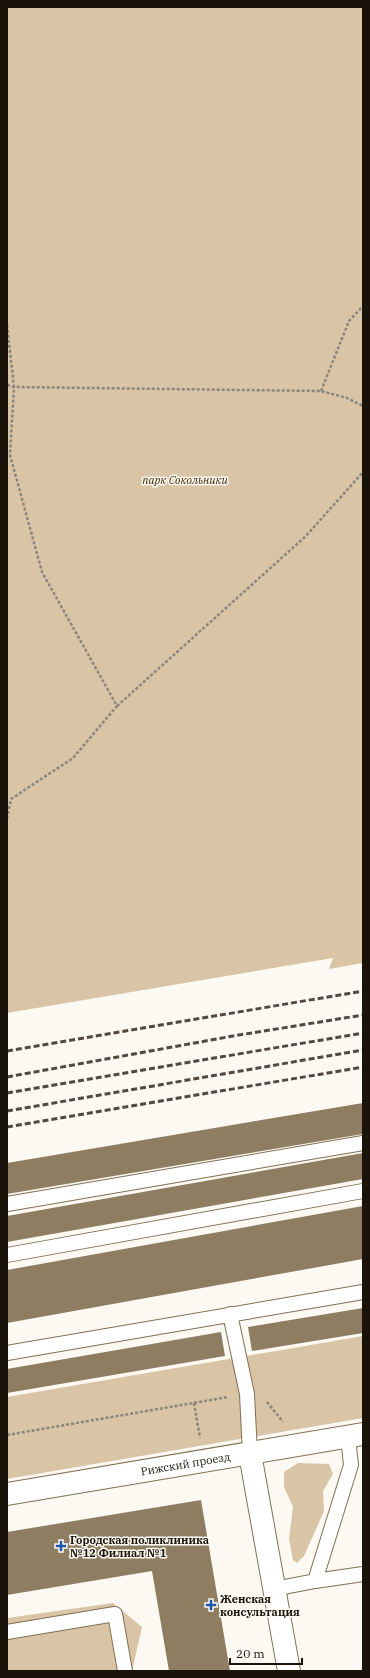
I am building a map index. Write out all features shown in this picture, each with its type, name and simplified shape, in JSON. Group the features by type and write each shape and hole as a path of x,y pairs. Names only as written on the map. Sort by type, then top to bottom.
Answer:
{"street":[{"name":"Рижский проезд","path":"7,1494 355,1435"},
{"path":"250,1454 288,1671"}],"lane":[{"path":"7,1204 363,1143"},
{"path":"7,1255 363,1191"},
{"path":"7,1353 363,1292"},
{"path":"230,1314 247,1394 250,1454"},
{"path":"315,1581 352,1465 355,1435"},
{"path":"274,1589 363,1574"},
{"path":"7,1632 115,1614 125,1671"}],"path":[{"path":"321,391 349,321 363,306"},
{"path":"7,325 14,387 10,455 42,572 117,706"},
{"path":"7,385 14,387 321,391 347,398 363,406"},
{"path":"7,818 11,799 73,758 117,706 306,536 363,472"},
{"path":"7,1435 260,1392 282,1422 289,1421"},
{"path":"194,1403 200,1440"}],"green space":[{"name":"парк Сокольники","path":"7,7 363,7 363,963 329,969 333,958 7,1013"},
{"path":"363,1336 363,1418 7,1479 7,1397"},
{"path":"298,1463 329,1464 333,1474 323,1491 324,1511 304,1556 297,1563 293,1560 289,1539 293,1507 284,1487 284,1472"},
{"path":"113,1603 142,1627 132,1671 7,1671 7,1618"}],"building":[{"path":"363,1103 363,1134 7,1194 7,1163"},
{"path":"363,1153 363,1179 7,1242 7,1216"},
{"path":"363,1206 363,1259 7,1323 7,1270"},
{"path":"363,1308 363,1333 252,1351 248,1327"},
{"path":"221,1332 225,1356 7,1393 7,1369"},
{"path":"201,1500 230,1671 169,1671 152,1571 7,1595 7,1532"}],"railway":[{"path":"7,1051 363,991"},
{"path":"7,1077 233,1036 363,1015"},
{"path":"7,1093 363,1033"},
{"path":"7,1111 363,1050"},
{"path":"7,1127 363,1067"}],"place":[{"name":"Городская поликлиника №12 Филиал №1","path":"61,1546"},
{"name":"Женская консультация","path":"211,1605"}]}
